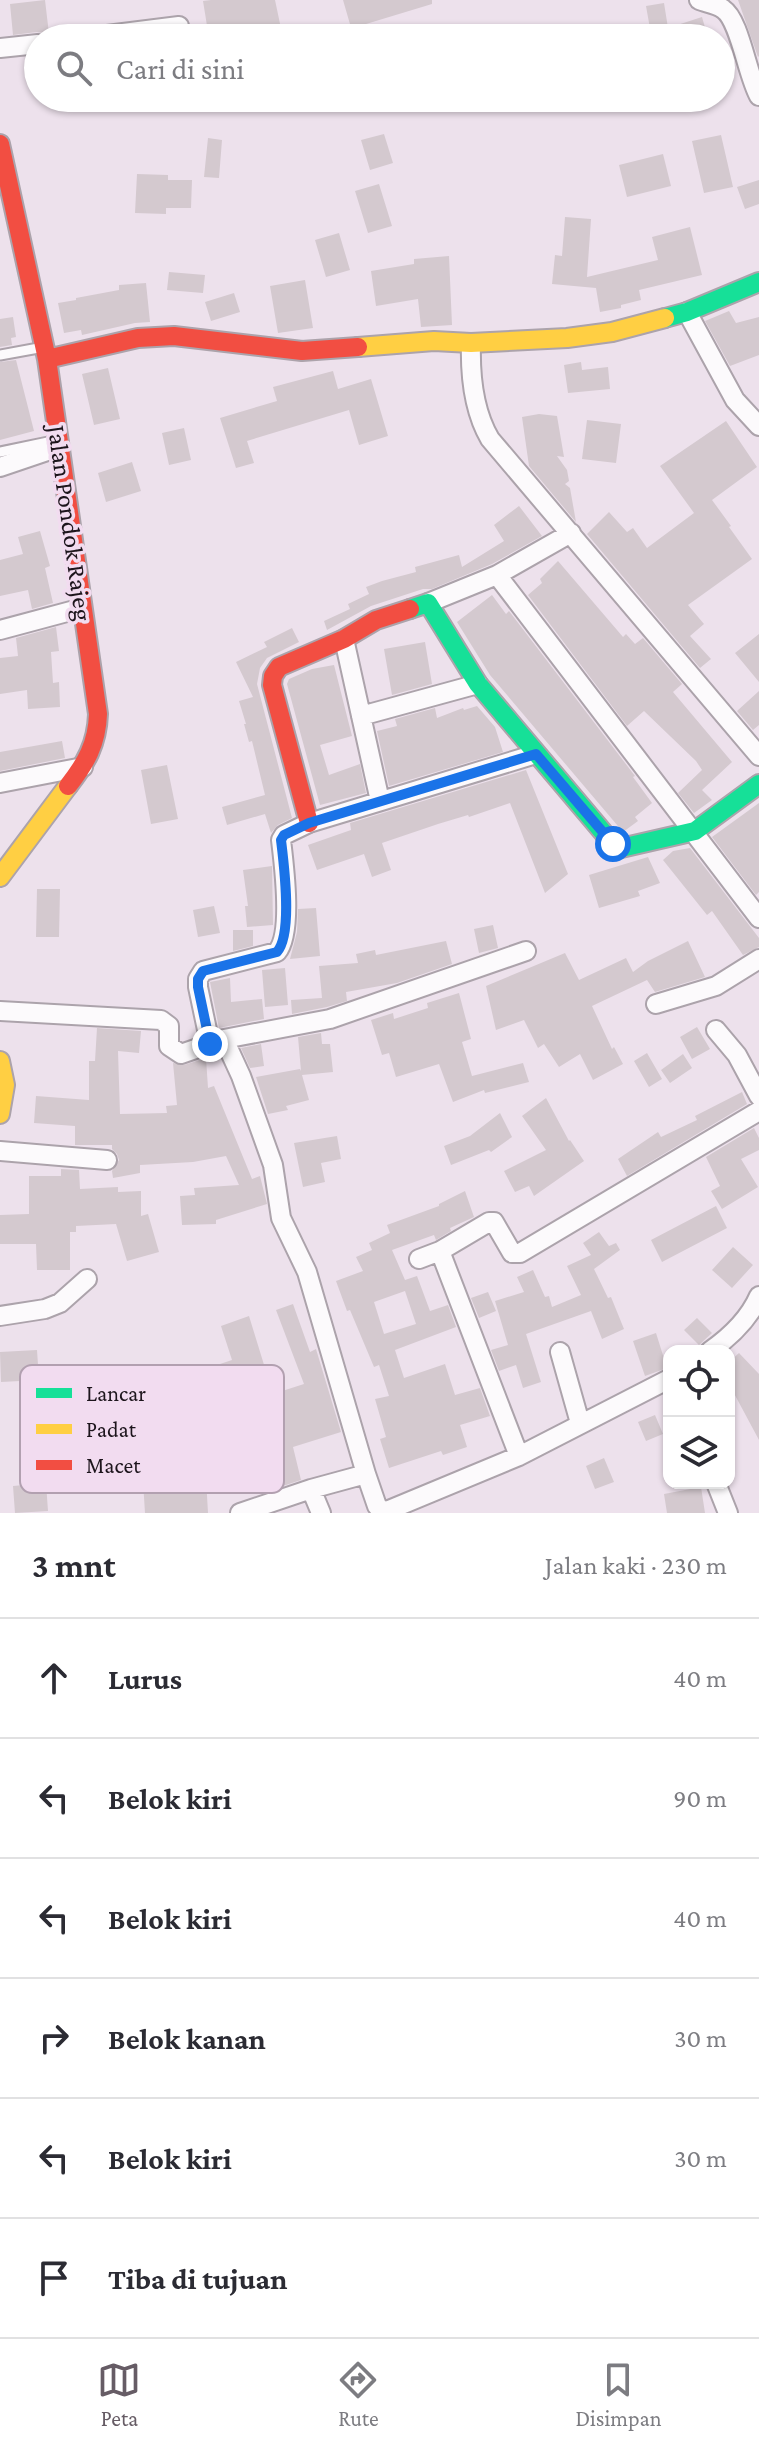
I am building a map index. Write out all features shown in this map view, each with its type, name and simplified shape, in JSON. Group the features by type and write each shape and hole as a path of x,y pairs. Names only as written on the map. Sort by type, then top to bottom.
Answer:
{"street":[{"path":"699,0 724,9 735,24 759,96"},
{"path":"0,48 24,45"},
{"name":"Jalan Pondok Rajeg","path":"0,144 46,353 98,714 97,734 83,767 0,877"},
{"path":"46,353 138,338 174,336 302,351 434,341 471,343 567,338 612,332 687,312 759,282"},
{"path":"687,312 735,400 759,426"},
{"path":"470,365 492,342"},
{"path":"471,343 470,365 479,419 490,439 759,756"},
{"path":"0,467 59,443"},
{"path":"309,823 272,685 279,667 344,639 376,620 497,575 571,533"},
{"path":"497,575 759,918"},
{"path":"428,603 478,684 613,844 621,848 695,831 759,784"},
{"path":"0,630 82,608"},
{"path":"344,639 380,801"},
{"path":"361,716 478,684"},
{"path":"536,754 309,823 284,835 281,840 286,891 282,946 277,952 203,971 198,979 217,1041 241,1076 273,1165 281,1218 307,1272 366,1474 381,1511 519,1456 663,1382"},
{"path":"0,783 83,767"},
{"path":"0,1011 161,1020 169,1026 169,1046 181,1054 217,1041 330,1019 526,951"},
{"path":"656,1004 716,986 759,959"},
{"path":"716,1030 737,1055 759,1096"},
{"path":"0,1061 5,1085 0,1114"},
{"path":"419,1259 440,1251 489,1222 494,1222 512,1253 520,1253 759,1111"},
{"path":"0,1151 107,1160"},
{"path":"440,1251 519,1456"},
{"path":"0,1316 45,1309 60,1303 87,1279"},
{"path":"719,1345 728,1339 754,1308 759,1296"},
{"path":"560,1352 580,1423"},
{"path":"240,1513 366,1474"},
{"path":"311,1489 321,1513"},
{"path":"718,1489 728,1513"}],"lane":[{"path":"0,355 46,353"},
{"path":"0,452 59,443"}],"building":[{"path":"45,0 48,24 24,24 24,34 13,35 10,4"},
{"path":"275,0 280,24 207,24 203,1"},
{"path":"343,0 432,0 432,4 366,24 350,24"},
{"path":"738,0 759,0 758,57"},
{"path":"664,3 667,24 649,24 646,6"},
{"path":"702,17 704,24 680,24"},
{"path":"384,134 393,163 370,170 361,140"},
{"path":"721,135 733,187 704,193 692,141"},
{"path":"208,138 222,140 219,178 204,177"},
{"path":"663,154 671,186 627,197 619,165"},
{"path":"137,174 168,175 168,180 192,180 191,208 166,208 166,214 135,213"},
{"path":"759,180 759,204 745,209 737,187"},
{"path":"379,184 392,226 368,233 355,191"},
{"path":"565,217 591,219 587,277 658,260 652,237 690,227 702,275 639,290 641,300 600,312 596,288 552,284 555,255 562,256"},
{"path":"339,233 350,270 326,277 315,240"},
{"path":"449,256 452,325 421,327 418,299 376,306 371,271 414,264 414,259"},
{"path":"169,272 205,275 203,293 167,290"},
{"path":"305,280 313,328 278,333 270,286"},
{"path":"146,283 150,322 82,335 81,330 64,333 58,303 119,290 119,285"},
{"path":"234,293 240,312 211,321 205,302"},
{"path":"729,311 736,323 759,317 759,355 730,366 705,321"},
{"path":"13,317 16,337 11,338 12,345 0,347 0,319"},
{"path":"16,360 34,431 0,440 0,362"},
{"path":"581,362 582,370 608,367 610,389 568,393 564,365"},
{"path":"108,368 120,419 94,425 82,374"},
{"path":"333,371 338,389 371,379 388,436 359,445 349,410 247,441 254,463 236,468 220,418 277,401 273,387"},
{"path":"539,414 557,416 564,457 557,456 567,470 569,481 565,484 570,488 576,522 529,466 522,417"},
{"path":"587,420 621,424 616,463 582,459"},
{"path":"726,421 757,467 712,500 752,559 688,605 704,624 690,636 711,659 700,668 587,534 609,512 627,532 633,528 647,548 694,513 660,466"},
{"path":"184,428 191,460 169,465 162,433"},
{"path":"132,462 141,491 106,502 98,473"},
{"path":"519,506 542,536 492,564 432,589 423,589 371,606 327,630 324,621 350,609 348,604 369,594 366,587 416,572 415,567 459,555 462,567 504,541 494,525"},
{"path":"40,531 50,566 45,568 53,603 32,609 28,590 0,596 0,560 23,554 18,537"},
{"path":"558,561 623,637 626,634 635,644 643,638 682,684 673,692 732,762 702,790 712,800 694,813 678,793 702,770 696,761 644,711 627,726 528,595 542,583 540,579"},
{"path":"492,595 506,614 509,611 635,776 652,803 635,817 638,821 623,832 490,675 457,622"},
{"path":"56,627 59,651 51,652 53,683 59,682 60,707 28,709 27,690 0,694 0,658 18,656 16,638"},
{"path":"292,628 299,642 267,658 260,668 257,684 292,818 278,825 271,833 265,814 227,825 222,807 265,795 239,701 253,697 236,662 267,647 264,642"},
{"path":"759,634 759,682 735,653"},
{"path":"425,642 432,684 392,695 384,649"},
{"path":"334,665 352,736 320,745 329,775 360,764 366,793 320,805 287,684 289,679 312,669"},
{"path":"759,691 759,725 753,730 737,711"},
{"path":"477,706 495,727 503,752 389,786 377,731 397,726 395,719 435,708 437,718"},
{"path":"62,741 65,758 0,771 0,752"},
{"path":"167,765 178,819 151,824 141,770"},
{"path":"526,770 568,874 545,893 510,803 382,843 391,870 372,877 364,854 317,870 308,845 351,830 350,823"},
{"path":"759,803 759,892 756,895 712,837"},
{"path":"690,848 759,938 759,947 743,955 712,911 707,915 663,860 673,851"},
{"path":"648,857 660,883 638,891 640,896 599,908 589,875"},
{"path":"272,866 273,925 247,927 245,906 248,906 243,870"},
{"path":"37,889 60,889 59,937 36,937"},
{"path":"214,906 220,933 198,937 193,910"},
{"path":"316,908 320,956 290,959 297,932 298,909"},
{"path":"493,925 498,948 479,953 474,929"},
{"path":"233,930 253,930 253,946 233,951"},
{"path":"446,941 452,964 397,983 346,992 347,1001 292,1014 291,1000 322,998 319,966 358,963 356,954 375,950 376,955"},
{"path":"688,941 705,977 655,992 647,980 592,1006 612,1049 614,1047 623,1064 593,1080 580,1054 559,1067 544,1044 538,1048 524,1020 496,1030 486,986 565,953 579,980 626,958 633,972"},
{"path":"285,968 288,1005 265,1007 262,970"},
{"path":"230,978 231,1002 262,999 264,1019 219,1028 210,982"},
{"path":"459,993 471,1039 462,1042 472,1076 523,1063 529,1082 485,1093 484,1090 453,1102 439,1064 396,1077 389,1053 382,1055 371,1020 393,1013 394,1019 428,1008 427,1003"},
{"path":"697,1027 710,1049 692,1059 680,1037"},
{"path":"97,1028 141,1031 139,1053 118,1051 120,1114 167,1113 166,1106 177,1105 173,1063 184,1065 206,1058 208,1088 214,1086 252,1179 260,1176 267,1204 216,1220 216,1224 182,1225 180,1196 195,1195 194,1188 239,1185 226,1156 193,1162 140,1165 140,1173 113,1178 112,1171 119,1160 112,1145 75,1145 75,1126 34,1123 36,1096 89,1100 89,1061 95,1061"},
{"path":"321,1033 322,1044 330,1044 333,1072 302,1075 309,1100 286,1106 288,1110 268,1114 256,1077 301,1071 298,1037"},
{"path":"261,1044 264,1066 250,1068 241,1048"},
{"path":"647,1053 662,1079 649,1087 634,1061"},
{"path":"683,1054 692,1068 670,1083 661,1070"},
{"path":"742,1092 747,1104 627,1176 618,1159 658,1132 661,1137 697,1120 695,1116"},
{"path":"546,1098 569,1141 584,1161 534,1196 529,1186 515,1192 504,1171 546,1150 522,1116"},
{"path":"500,1113 512,1137 491,1152 489,1150 451,1165 444,1146 470,1136"},
{"path":"754,1128 759,1138 759,1150 741,1159 758,1187 722,1209 711,1191 720,1186 706,1157"},
{"path":"337,1136 341,1159 321,1163 325,1182 303,1187 294,1143"},
{"path":"61,1169 79,1170 80,1189 118,1187 118,1192 141,1191 141,1216 148,1214 159,1252 127,1261 116,1224 76,1226 76,1232 70,1232 70,1270 37,1270 36,1244 0,1244 0,1215 29,1214 29,1176 61,1176"},
{"path":"465,1191 474,1217 450,1228 451,1231 436,1240 434,1235 392,1250 405,1280 417,1276 430,1311 448,1305 456,1327 395,1350 404,1378 445,1364 455,1395 480,1388 490,1416 460,1425 467,1447 443,1455 441,1451 389,1468 380,1439 386,1437 375,1399 389,1396 379,1365 374,1367 336,1281 363,1271 356,1257 372,1250 369,1243 390,1233 387,1225","holes":["405,1291 416,1324 384,1334 374,1302"]},
{"path":"716,1206 727,1228 662,1262 651,1240"},
{"path":"599,1232 609,1246 616,1243 620,1250 594,1269 608,1298 611,1297 624,1329 602,1339 591,1311 526,1334 541,1382 523,1388 516,1365 499,1371 491,1350 508,1345 495,1301 524,1292 517,1277 533,1270 552,1307 581,1295 567,1266 591,1255 583,1243"},
{"path":"733,1247 753,1265 732,1288 712,1270"},
{"path":"488,1292 496,1311 479,1318 471,1298"},
{"path":"293,1304 310,1352 316,1349 341,1432 293,1447 301,1480 284,1486 284,1390 304,1384 276,1310"},
{"path":"249,1316 264,1365 220,1365 232,1360 221,1326"},
{"path":"697,1318 712,1333 699,1345 684,1330"},
{"path":"656,1333 663,1355 663,1369 645,1376 633,1341"},
{"path":"37,1350 38,1365 20,1365 20,1381 1,1382 0,1352"},
{"path":"739,1353 759,1374 759,1440 735,1395 735,1357"},
{"path":"655,1415 663,1434 646,1441 638,1422"},
{"path":"604,1458 614,1482 595,1489 586,1466"},
{"path":"20,1485 20,1493 47,1493 48,1511 15,1513 13,1486"},
{"path":"701,1489 705,1513 667,1513 664,1494"},
{"path":"144,1493 207,1493 208,1513 145,1513"}],"traffic: fast":[{"path":"665,318 759,282"},
{"path":"410,609 428,603 478,684 613,844 621,848 695,831 759,784"}],"traffic: slow":[{"path":"358,347 434,341 471,343 567,338 612,332 665,318"},
{"path":"0,877 68,786"},
{"path":"0,1061 5,1085 0,1114"}],"traffic: jam":[{"path":"0,144 47,359 98,714 89,753 68,786"},
{"path":"47,359 138,338 174,336 302,351 358,347"},
{"path":"309,823 272,685 273,676 279,667 344,639 376,620 410,609"}],"route":[{"path":"210,1044 198,987 203,971 277,952 284,942 286,891 281,840 284,835 309,823 536,754 613,844"}]}
